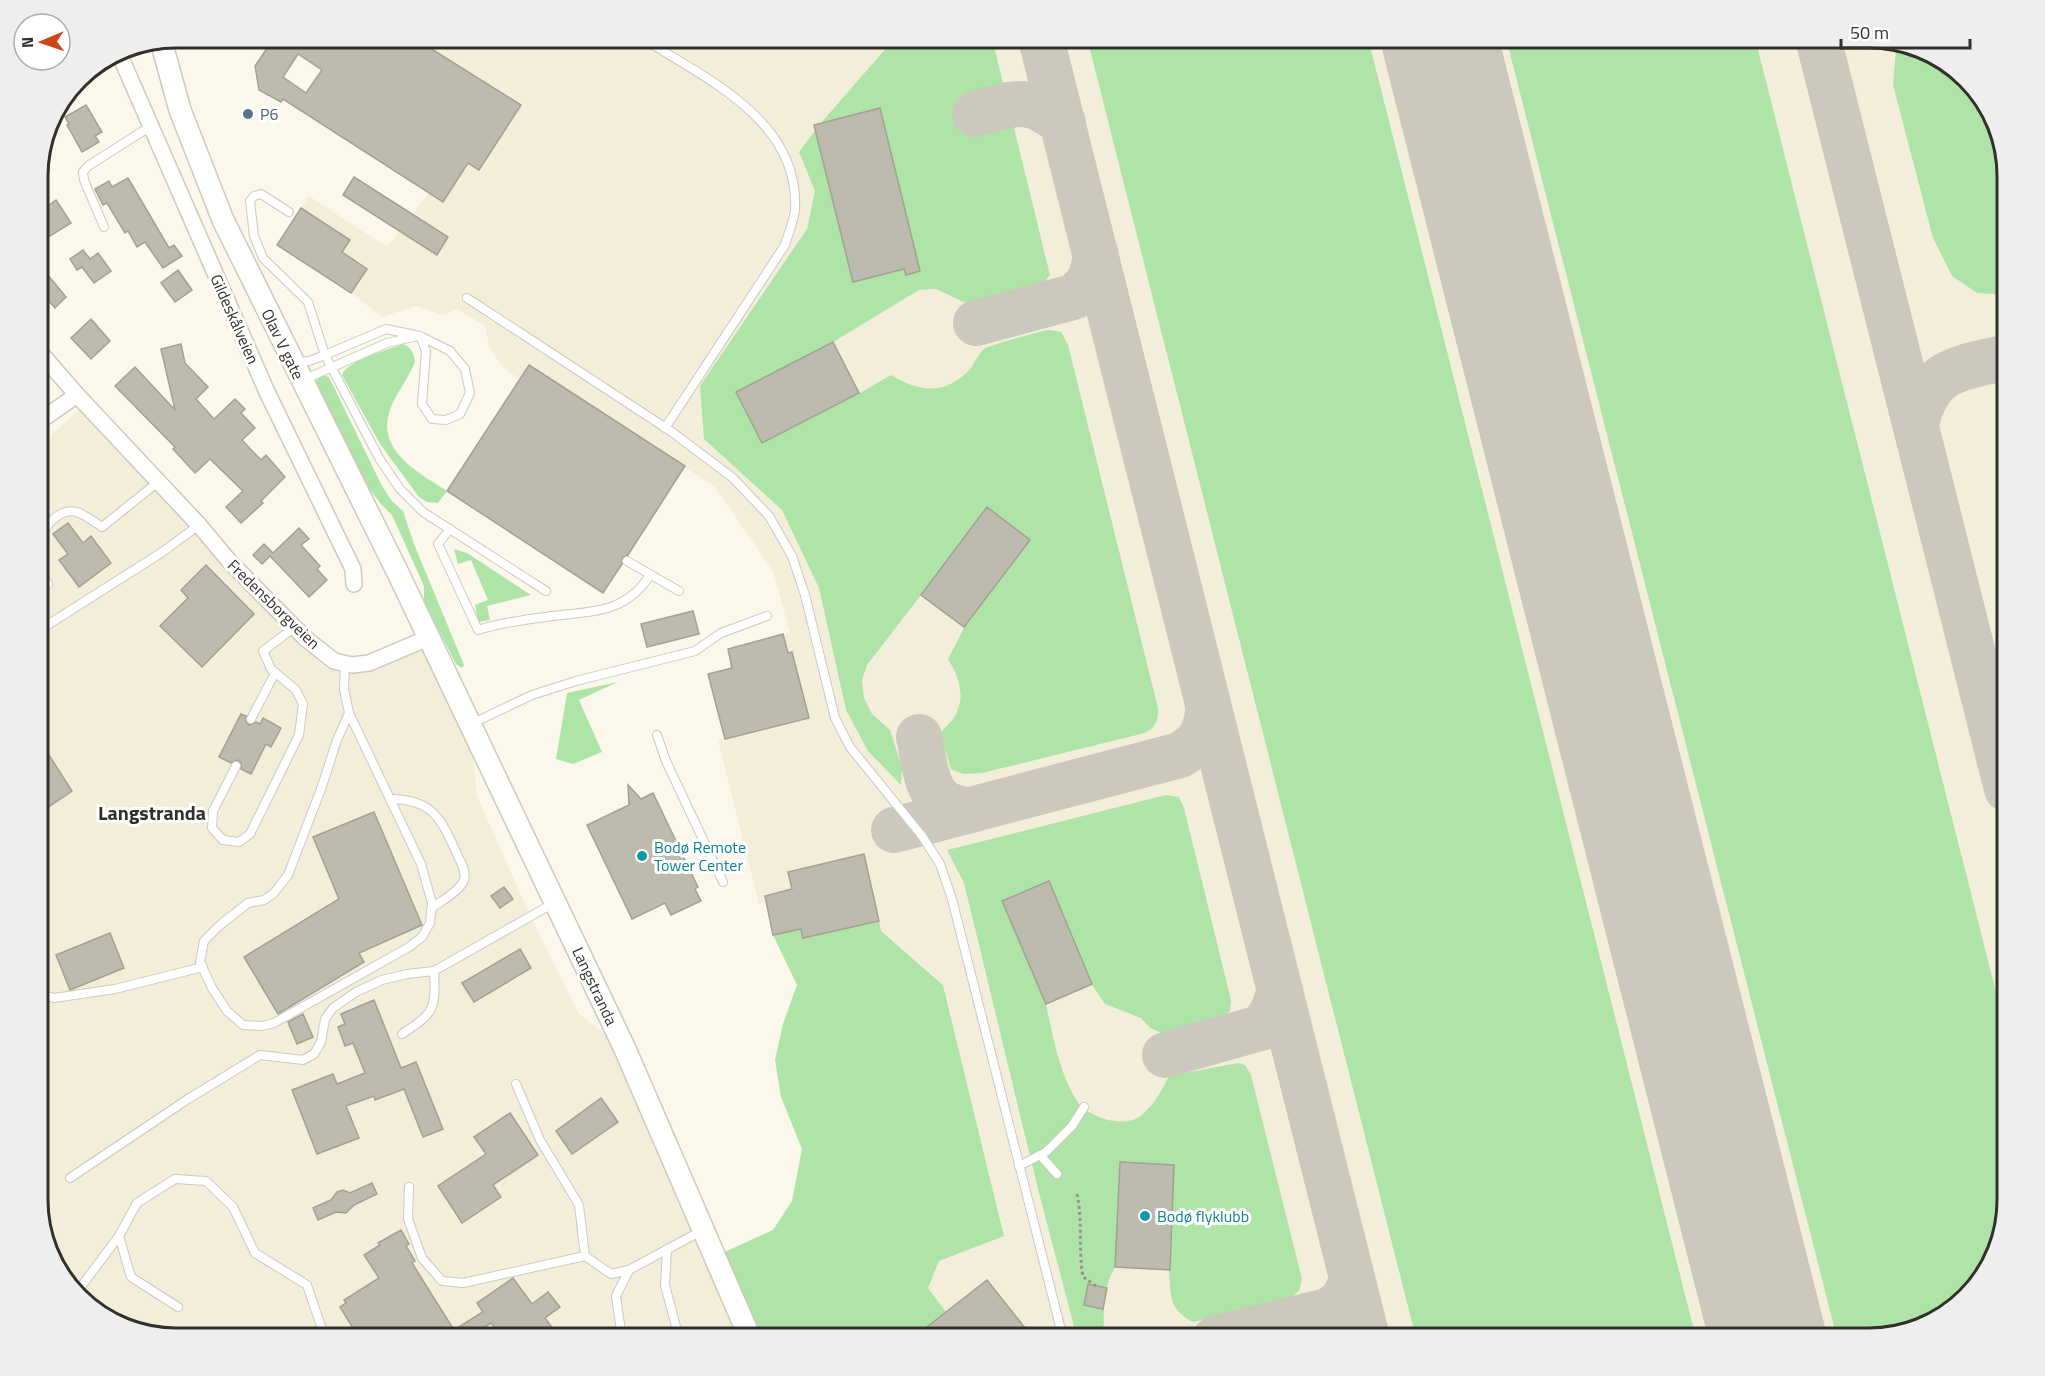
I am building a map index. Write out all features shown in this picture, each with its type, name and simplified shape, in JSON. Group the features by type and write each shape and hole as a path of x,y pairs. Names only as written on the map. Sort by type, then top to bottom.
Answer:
{"street":[{"name":"Olav V gate","path":"163,49 180,110 224,220 428,638"},
{"name":"Gildeskålveien","path":"122,60 267,392 353,569 354,584"},
{"name":"Fredensborgveien","path":"48,362 231,562 295,627 334,661 345,664"},
{"path":"48,415 77,395"},
{"path":"345,664 369,663 428,638"},
{"name":"Langstranda","path":"428,638 625,1049 746,1328"}],"lane":[{"path":"657,48 741,102 763,122 779,144 792,177 795,211 784,245 665,428"},
{"path":"104,227 84,180 83,172 88,166 151,126"},
{"path":"289,212 261,194 254,196 250,201 255,236 263,258 308,302 331,368 379,458 400,489 423,512 546,591"},
{"path":"467,298 665,428 733,478 769,516 792,556 805,595 835,718 850,747 922,837 940,864 952,900 1060,1328"},
{"path":"297,372 309,361 386,328 420,336 450,351 465,369 470,393 460,414 446,420 432,419 422,404 426,351 420,336"},
{"path":"297,372 331,368 387,343 420,336"},
{"path":"48,525 62,513 76,512 102,526 158,483"},
{"path":"48,625 161,553 199,525"},
{"path":"450,529 438,544 478,630 553,616 599,612 615,607 633,596 650,575"},
{"path":"627,561 679,591"},
{"path":"470,724 532,694 695,651 721,633 767,616"},
{"path":"236,766 213,811 212,828 223,840 238,842 250,834 299,735 303,704 296,690 271,669 263,651 295,627"},
{"path":"345,664 344,689 350,713 421,864 432,903 430,923 422,937 409,947 274,1023 262,1026 243,1025 227,1011 212,988 200,962 204,941 248,903 264,900 274,893 288,875 337,740 350,713"},
{"path":"251,719 275,673"},
{"path":"657,735 666,761 723,882"},
{"path":"390,799 416,802 436,813 443,823 464,870 465,879 460,886 432,908"},
{"path":"70,1178 260,1055 303,1060 314,1054 321,1042 325,1019 333,1008 356,992 382,980 435,971 555,903"},
{"path":"48,996 54,998 115,989 202,966"},
{"path":"402,1035 422,1021 432,1009 435,997 435,971"},
{"path":"516,1084 540,1140 579,1205 585,1256"},
{"path":"1019,1166 1046,1152 1071,1126 1084,1107"},
{"path":"1040,1155 1057,1174"},
{"path":"82,1286 119,1236 137,1203 175,1179 206,1181 233,1207 255,1253 307,1285 322,1328"},
{"path":"409,1187 408,1219 422,1258 442,1281 463,1282 585,1256 611,1274 629,1270 704,1229"},
{"path":"119,1236 131,1277 178,1306"},
{"path":"667,1249 665,1285 676,1328"},
{"path":"621,1328 616,1296 629,1270"}],"path":[{"path":"1077,1194 1080,1208 1080,1260 1083,1277 1096,1286"}],"shaded area":[{"path":"362,48 1877,48 1910,55 1940,70 1965,92 1980,112 1993,143 1997,176 1997,1200 1993,1233 1980,1264 1947,1302 1918,1318 1886,1327 918,1328 928,1288 939,1261 1004,1235 943,984 881,931 773,935 766,903 759,904 718,739 725,739 708,674 732,668 728,649 790,633 773,571 715,487 529,365 519,379 503,367 490,349 485,326 457,309 443,315 416,306 382,317 351,293 301,208 309,196 387,247 432,189"},
{"path":"82,407 231,562 345,664 428,638 470,724 477,796 534,924 579,1014 625,1049 733,1328 159,1327 119,1315 92,1296 74,1278 65,1264 52,1233 48,1208 48,438"}],"green space":[{"path":"886,48 994,48 1050,275 1042,285 970,305 936,289 919,290 833,342 860,393 891,375 923,388 943,387 962,377 982,351 988,347 1047,330 1061,332 1068,345 1158,708 1156,723 1145,733 982,773 963,774 951,769 940,733 953,719 959,707 960,685 948,659 964,628 921,595 867,665 862,680 864,698 872,714 890,730 902,767 901,785 868,751 846,710 819,588 782,510 704,439 700,386 807,229 815,191 799,152 820,124"},
{"path":"1090,48 1371,48 1693,1328 1413,1328"},
{"path":"1509,48 1758,48 1997,996 1996,1217 1993,1233 1980,1264 1947,1302 1918,1318 1886,1327 1834,1328"},
{"path":"1896,51 1926,61 1940,70 1965,92 1980,112 1993,143 1996,159 1997,294 1977,293 1952,276 1933,238 1893,85"},
{"path":"403,344 412,351 415,362 391,407 387,422 388,436 402,458 447,491 438,503 427,502 419,497 380,444 342,375 360,360"},
{"path":"324,375 329,377 381,484 391,500 403,511 414,544 464,665 462,668 456,664 424,602 424,586 392,515 364,482 314,384"},
{"path":"454,549 467,553 531,595 487,606 490,620 478,622 475,605 488,600 471,560 458,564"},
{"path":"618,682 579,700 602,752 573,764 556,759 567,693"},
{"path":"1166,795 1179,797 1184,808 1231,1000 1230,1011 1225,1016 1162,1033 1150,1028 1141,1018 1105,1004 1092,985 1046,1004 1057,1054 1071,1090 1082,1107 1098,1117 1118,1121 1136,1119 1143,1114 1155,1101 1169,1076 1238,1063 1245,1065 1251,1075 1302,1279 1299,1291 1290,1298 1193,1322 1179,1312 1172,1301 1169,1270 1115,1267 1106,1294 1103,1328 1074,1328 1037,1185 964,883 947,850"},
{"path":"879,921 881,931 943,985 1004,1236 939,1261 928,1288 946,1312 927,1328 746,1328 716,1256 773,1230 792,1201 802,1149 781,1097 775,1060 783,1024 797,985 773,935 801,929 803,938"}],"building":[{"path":"267,48 430,48 521,105 479,170 468,163 443,202 283,99 281,102 259,90 255,66","holes":["298,54 322,70 306,93 283,77"]},
{"path":"86,105 102,132 95,136 99,142 82,152 65,117"},
{"path":"880,108 920,271 906,275 904,269 853,282 814,125"},
{"path":"354,177 448,237 437,255 343,195"},
{"path":"128,178 169,248 174,245 182,256 163,268 145,242 137,247 128,231 125,233 107,203 103,205 95,189 109,181 112,187"},
{"path":"56,200 71,223 50,236 48,233 48,206"},
{"path":"301,208 350,240 342,252 367,269 351,293 277,245"},
{"path":"83,250 90,259 98,253 111,271 94,283 82,267 77,270 70,259"},
{"path":"178,270 192,290 175,302 161,283"},
{"path":"48,275 66,297 55,308 48,300"},
{"path":"91,319 110,341 91,359 71,338"},
{"path":"833,342 859,393 762,443 736,392"},
{"path":"181,344 185,363 208,387 196,399 214,419 235,399 245,409 241,413 255,428 242,440 261,460 266,455 285,477 261,501 263,503 241,523 226,507 243,491 210,459 195,473 173,449 175,447 115,386 135,367 175,410 161,349"},
{"path":"529,365 685,466 628,555 622,558 622,564 603,593 447,491"},
{"path":"987,507 1030,540 964,627 921,595"},
{"path":"68,523 83,543 91,536 111,563 79,587 59,560 68,554 53,534"},
{"path":"299,528 309,539 301,545 320,566 317,569 327,580 309,597 270,556 262,564 253,555 264,544 273,553"},
{"path":"206,565 254,614 202,667 160,626 188,598 181,590"},
{"path":"693,611 699,634 647,647 641,624"},
{"path":"783,634 788,653 792,652 809,718 725,739 708,674 732,668 728,649"},
{"path":"241,714 246,716 246,722 249,725 256,722 260,724 263,718 281,728 271,747 266,744 251,774 241,769 241,763 238,760 231,763 219,757"},
{"path":"48,754 72,791 48,807"},
{"name":"Bodø Remote Tower Center","path":"628,785 641,799 653,793 698,887 695,889 701,901 671,915 665,903 632,919 587,825 629,805"},
{"path":"374,812 422,925 359,953 364,962 278,1014 244,957 339,899 313,837"},
{"path":"864,854 879,921 803,938 801,929 773,935 765,896 792,889 788,872"},
{"path":"1049,881 1092,984 1046,1004 1002,901"},
{"path":"504,887 513,899 500,908 491,896"},
{"path":"110,933 124,968 70,990 56,955"},
{"path":"520,949 531,968 474,1002 462,983"},
{"path":"374,1000 401,1068 416,1062 443,1129 423,1137 404,1089 375,1100 374,1096 346,1106 359,1138 317,1154 292,1090 333,1074 337,1084 365,1073 353,1043 345,1046 338,1027 345,1024 341,1014"},
{"path":"303,1014 313,1037 297,1044 288,1022"},
{"path":"601,1098 618,1122 572,1154 556,1131"},
{"path":"510,1113 538,1155 493,1185 501,1197 462,1223 438,1186 486,1154 474,1137"},
{"name":"Bodø flyklubb","path":"1120,1162 1174,1165 1170,1270 1115,1267"},
{"path":"372,1183 377,1194 354,1205 346,1213 336,1212 318,1220 313,1208 331,1200 337,1192 343,1190 350,1193"},
{"path":"401,1230 409,1244 406,1246 415,1261 412,1263 453,1328 353,1328 340,1307 346,1303 344,1300 379,1278 364,1255 380,1245 378,1243"},
{"path":"513,1278 532,1304 548,1292 560,1307 545,1318 552,1328 495,1328 491,1323 483,1328 457,1328 483,1312 477,1303"},
{"path":"987,1280 1025,1328 926,1328"},
{"path":"1088,1284 1107,1288 1103,1309 1084,1305"}],"taxiway":[{"path":"1044,48 1364,1328"},
{"path":"1821,48 1997,749"},
{"path":"975,114 1020,104 1039,108 1063,123"},
{"path":"976,323 1073,297 1084,288 1090,279 1096,255"},
{"path":"1916,424 1929,392 1938,381 1960,369 1997,359"},
{"path":"894,830 1180,755 1198,741 1206,724 1209,708"},
{"path":"919,737 927,775 936,796 955,808 970,810"},
{"path":"1165,1055 1260,1028 1275,1006 1280,990"},
{"path":"1257,1328 1327,1311 1343,1298 1352,1279"}],"runway":[{"path":"1442,48 1765,1328"}],"place":[{"name":"P6","path":"248,114"},
{"name":"Bodø Remote Tower Center","path":"642,856"},
{"name":"Bodø flyklubb","path":"1145,1216"}],"district":[{"name":"Langstranda","path":"152,812"}]}
